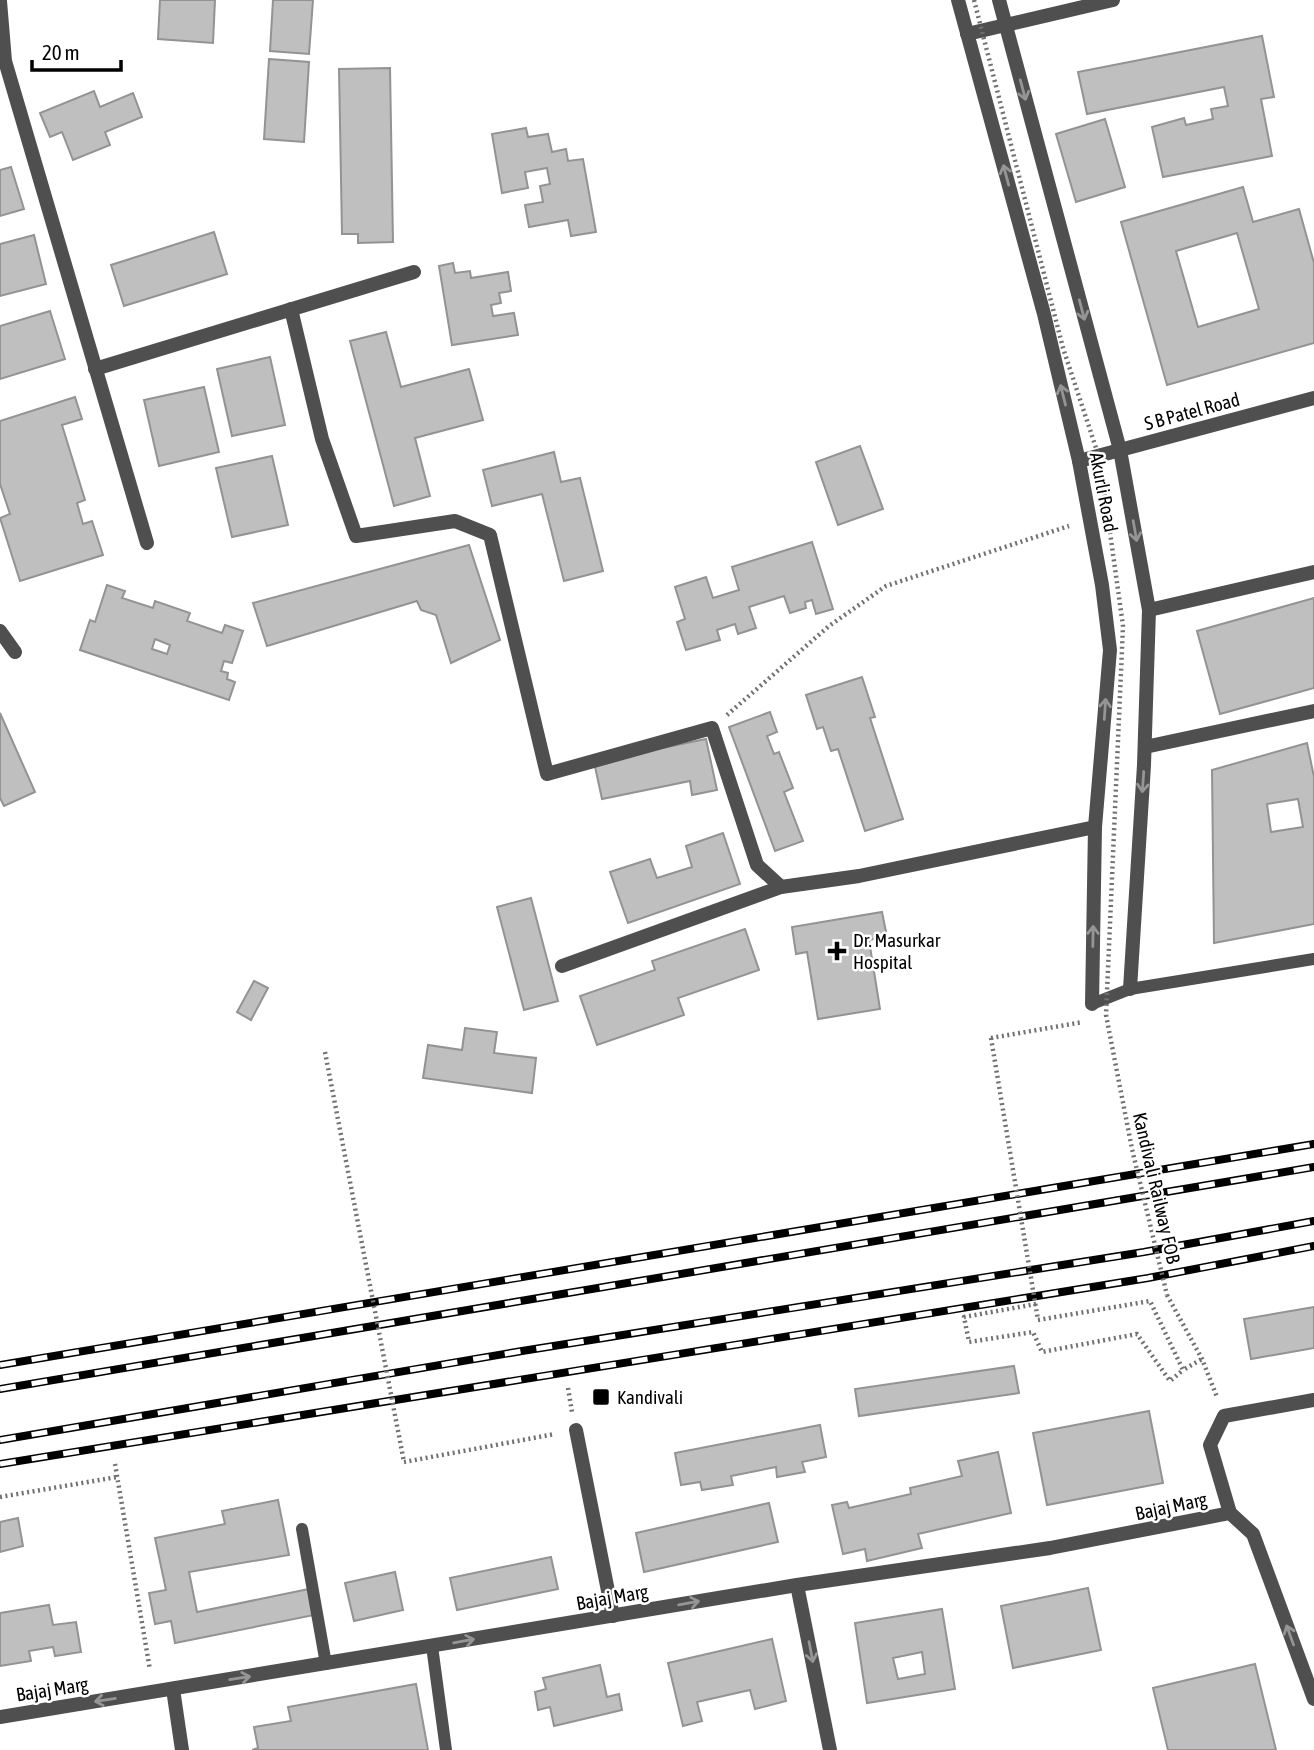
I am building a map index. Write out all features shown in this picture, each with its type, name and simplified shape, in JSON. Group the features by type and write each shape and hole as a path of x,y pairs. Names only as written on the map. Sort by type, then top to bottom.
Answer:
{"street":[{"name":"Akurli Road","path":"958,0 1044,314 1079,461 1110,650 1095,827 1092,1004"},
{"name":"Akurli Road","path":"999,0 1120,450 1149,610 1145,747 1130,989"},
{"path":"967,34 1113,0"},
{"path":"0,1 5,61 146,543"},
{"path":"95,369 414,272"},
{"path":"291,309 322,439 356,536 455,521 490,535 547,774 712,728 757,865 781,887"},
{"name":"S B Patel Road","path":"1079,461 1314,398"},
{"path":"1149,610 1314,572"},
{"path":"0,631 15,652"},
{"path":"1145,747 1314,711"},
{"path":"562,966 781,887 859,876 1095,827"},
{"path":"1314,1400 1224,1416 1210,1445 1230,1513 1253,1534 1314,1699"},
{"path":"576,1430 613,1616"},
{"name":"Bajaj Marg","path":"0,1717 797,1585 1050,1548 1230,1513"},
{"path":"797,1585 830,1750"},
{"path":"173,1689 182,1750"}],"lane":[{"path":"1092,1004 1130,989 1314,959"},
{"path":"302,1529 326,1664"},
{"path":"432,1646 446,1750"}],"path":[{"name":"Kandivali Railway FOB","path":"974,0 1063,348 1100,460 1124,626 1106,1015 1132,1149 1167,1295 1202,1359 1224,1416"},
{"path":"712,728 829,626 886,586 1090,519"},
{"path":"1082,1024 991,1038 1038,1320 1150,1301 1183,1370"},
{"path":"325,1052 404,1462 576,1430"},
{"path":"1036,1304 964,1317 968,1342 1033,1332 1042,1352 1137,1334 1171,1381 1202,1359"},
{"path":"115,1464 154,1692"},
{"path":"0,1497 117,1477"}],"building":[{"path":"160,0 215,0 213,43 158,39"},
{"path":"273,0 313,0 309,54 270,51"},
{"path":"1262,36 1274,97 1261,99 1272,156 1163,177 1152,127 1184,118 1186,125 1213,119 1211,109 1228,106 1224,87 1087,114 1078,72"},
{"path":"269,59 309,62 304,142 264,139"},
{"path":"390,68 393,242 358,243 358,234 342,234 339,69"},
{"path":"94,91 100,107 133,93 142,117 105,132 110,145 73,160 62,132 50,137 40,113"},
{"path":"1105,119 1125,187 1076,202 1056,134"},
{"path":"526,128 528,137 548,134 552,152 566,149 568,161 583,159 596,232 571,236 568,220 529,227 525,205 543,202 540,186 550,184 547,168 525,172 528,188 502,193 492,134"},
{"path":"11,167 24,209 0,216 0,170"},
{"path":"1243,187 1253,222 1299,209 1314,263 1314,343 1167,385 1121,222","holes":["1237,233 1259,309 1198,327 1176,251"]},
{"path":"214,232 227,274 124,306 111,265"},
{"path":"34,235 46,284 0,296 0,244"},
{"path":"453,263 455,273 470,271 471,278 508,272 511,291 499,293 501,303 491,305 493,316 514,313 518,335 452,345 439,266"},
{"path":"50,311 65,359 0,379 0,326"},
{"path":"386,332 401,387 469,369 483,420 415,438 430,496 394,506 350,341"},
{"path":"270,357 285,425 232,436 217,369"},
{"path":"204,387 219,452 159,466 144,400"},
{"path":"75,397 82,419 62,425 85,500 77,503 83,524 92,521 103,555 20,581 0,518 10,514 0,484 0,421"},
{"path":"860,446 883,509 838,525 816,462"},
{"path":"554,452 561,482 580,478 603,571 564,581 542,494 492,506 483,470"},
{"path":"272,456 288,525 232,537 216,468"},
{"path":"812,542 833,609 816,614 812,600 805,602 806,608 790,613 784,596 749,607 756,628 738,634 735,624 717,630 720,640 686,650 677,622 685,619 675,587 706,577 713,598 739,590 732,567"},
{"path":"469,545 500,640 451,663 436,615 421,610 417,601 267,646 253,603"},
{"path":"107,585 125,591 122,598 153,608 155,601 190,613 187,621 222,633 225,625 243,631 232,663 224,661 221,671 228,673 227,679 235,682 229,700 80,650 90,620 95,622","holes":["155,639 170,645 167,654 152,649"]},
{"path":"1314,598 1314,688 1220,714 1197,631"},
{"path":"862,677 875,717 870,718 903,819 865,831 838,749 831,751 823,727 817,729 806,695"},
{"path":"770,712 777,732 767,736 774,754 779,752 793,788 784,792 803,841 775,851 729,727"},
{"path":"0,713 35,792 4,806 0,798"},
{"path":"706,739 717,790 692,795 690,781 602,799 594,762"},
{"path":"1307,743 1314,777 1314,924 1214,943 1212,770","holes":["1298,799 1303,827 1271,832 1267,804"]},
{"path":"723,833 740,884 628,923 610,872 650,859 657,878 692,867 686,846"},
{"path":"531,898 558,1001 524,1010 497,907"},
{"path":"882,912 887,937 869,940 880,1009 818,1019 807,952 796,954 792,927"},
{"path":"745,929 759,970 678,998 684,1015 597,1045 580,996 655,970 652,961"},
{"path":"254,981 268,988 251,1020 237,1012"},
{"path":"465,1028 497,1032 494,1053 536,1058 532,1093 423,1078 428,1045 462,1050"},
{"path":"1314,1307 1314,1348 1251,1359 1244,1319"},
{"path":"1014,1366 1019,1393 859,1416 855,1389"},
{"path":"1149,1411 1163,1483 1047,1505 1033,1433"},
{"path":"820,1425 826,1457 802,1462 805,1472 777,1477 776,1467 731,1476 733,1485 702,1490 700,1482 681,1485 675,1453"},
{"path":"998,1452 1011,1513 918,1534 922,1548 867,1561 865,1549 843,1554 832,1505 847,1502 849,1508 911,1494 910,1488 962,1476 958,1461"},
{"path":"278,1500 289,1555 189,1572 197,1612 309,1589 314,1615 175,1643 171,1621 155,1624 149,1593 166,1590 155,1538 225,1524 222,1511"},
{"path":"769,1503 778,1542 644,1572 636,1533"},
{"path":"18,1518 23,1546 0,1552 0,1522"},
{"path":"551,1557 558,1589 457,1610 450,1578"},
{"path":"395,1572 403,1610 354,1621 345,1583"},
{"path":"1088,1588 1101,1650 1013,1668 1001,1606"},
{"path":"49,1605 53,1625 76,1622 81,1652 55,1656 53,1647 29,1651 31,1661 0,1666 0,1613"},
{"path":"942,1609 955,1689 867,1703 855,1623","holes":["922,1652 925,1674 898,1679 893,1658"]},
{"path":"772,1639 786,1701 755,1709 750,1690 697,1702 702,1721 683,1726 668,1663"},
{"path":"1255,1664 1276,1750 1168,1750 1153,1688"},
{"path":"600,1665 607,1697 619,1694 622,1710 554,1726 550,1707 538,1710 535,1692 546,1689 543,1678"},
{"path":"416,1684 428,1750 252,1750 258,1748 254,1727 291,1721 288,1707"}],"railway":[{"path":"0,1365 1314,1144"},
{"path":"0,1389 1314,1167"},
{"path":"0,1440 522,1351 1144,1252 1314,1221"},
{"path":"0,1464 1148,1278 1314,1246"}],"place":[{"name":"Dr. Masurkar Hospital","path":"837,951"},
{"name":"Kandivali","path":"601,1397"}]}
